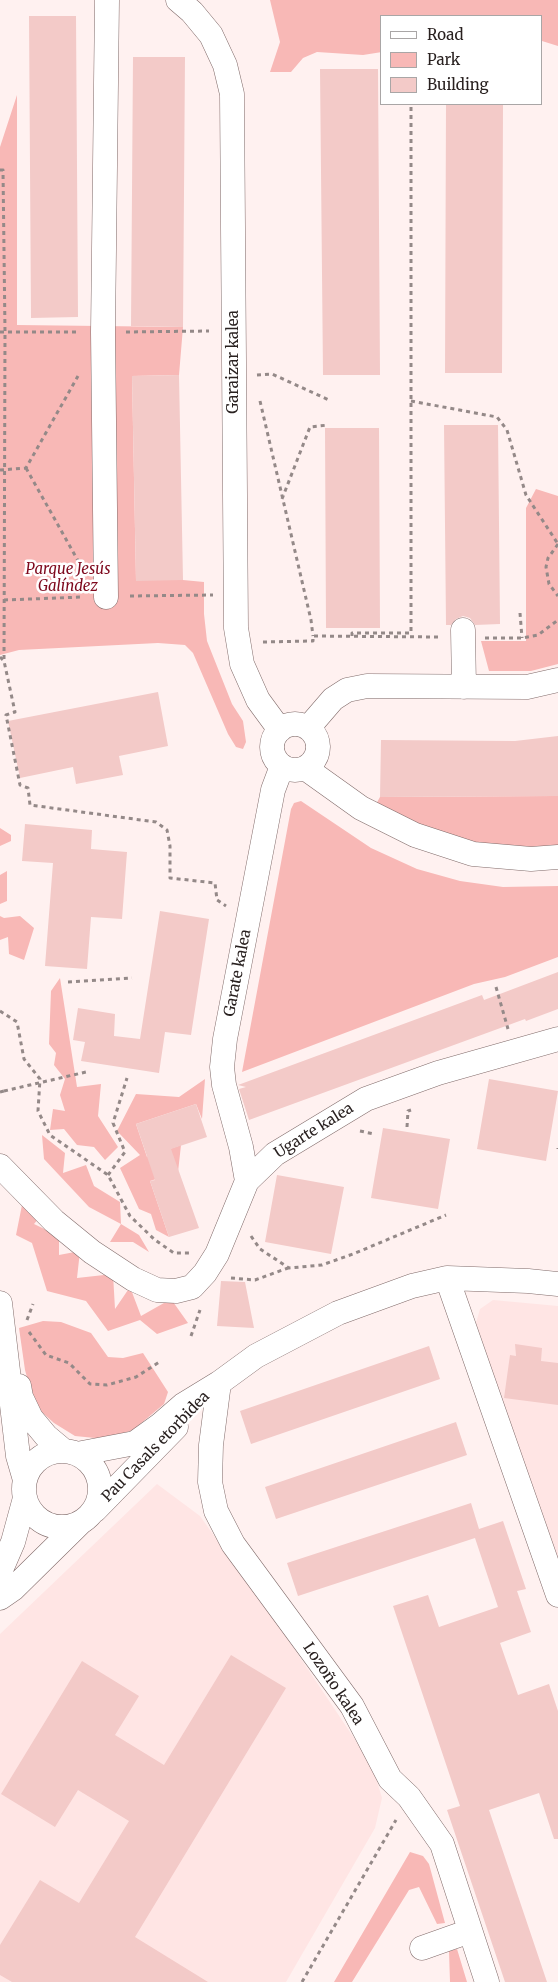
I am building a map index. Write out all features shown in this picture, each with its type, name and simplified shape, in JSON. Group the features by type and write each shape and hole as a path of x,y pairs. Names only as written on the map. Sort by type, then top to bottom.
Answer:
{"street":[{"path":"106,597 103,322 107,0"},
{"name":"Garaizar kalea","path":"178,0 192,12 211,35 225,65 232,94 236,628 238,646 246,673 258,700 280,730"},
{"path":"463,634 464,687"},
{"path":"308,728 333,699 347,690 367,686 527,687 558,680"},
{"path":"294,767 312,763 318,749 317,741 308,728 294,724 280,730 276,735 272,748 276,760 294,767 361,808 415,835 473,854 531,859 558,856"},
{"name":"Garate kalea","path":"247,1181 241,1147 224,1084 222,1067 225,1040 273,790 294,767"},
{"name":"Ugarte kalea","path":"0,1166 54,1221 92,1252 133,1279 157,1290 176,1291 192,1287 205,1273 217,1254 247,1181 275,1154 366,1099 438,1073 558,1038"},
{"path":"447,1278 558,1595"},
{"name":"Pau Casals etorbidea","path":"70,1452 135,1443 183,1406 256,1356 338,1313 412,1286 447,1278 558,1284"},
{"path":"0,1301 21,1397 31,1418 46,1436 90,1463 99,1478 100,1495 88,1516 73,1526 52,1526 35,1516 28,1507 18,1456 0,1301"},
{"name":"Pau Casals etorbidea","path":"0,1598 12,1589 88,1516 220,1382"},
{"name":"Lozoño kalea","path":"220,1382 211,1445 210,1482 216,1511 237,1550 352,1706 390,1778 409,1797 442,1844 487,1982"},
{"path":"0,1572 13,1542 28,1471 39,1458 46,1454 70,1452"},
{"path":"422,1948 470,1930"}],"path":[{"path":"352,636 352,633 411,632 411,105"},
{"path":"0,170 3,170 2,470 4,661 15,712 6,715 20,785 28,788 30,805 156,822 167,830 170,846 170,878 215,882 218,900 230,910"},
{"path":"264,375 272,374 329,400"},
{"path":"26,468 79,375"},
{"path":"255,642 313,641 311,620 260,400"},
{"path":"411,401 497,417 506,430 526,495 558,544 548,558 546,567 549,584 558,596"},
{"path":"282,499 310,427 328,425"},
{"path":"2,470 26,468"},
{"path":"26,468 84,571"},
{"path":"520,613 522,638"},
{"path":"313,636 463,634 522,638 538,636 558,620"},
{"path":"0,657 4,661"},
{"path":"68,982 132,978"},
{"path":"496,987 514,1051"},
{"path":"0,1010 16,1022 24,1058 40,1079 38,1111 50,1135 108,1175 130,1216 155,1240 174,1252 192,1253"},
{"path":"2,1092 86,1072"},
{"path":"108,1175 125,1152 113,1123 126,1078"},
{"path":"228,1277 255,1280 289,1268 322,1265 446,1215"},
{"path":"248,1231 260,1250 289,1268"},
{"path":"34,1304 25,1326 46,1355 68,1363 90,1384 107,1385 136,1377 161,1361"},
{"path":"302,1982 353,1897 409,1797"}],"shaded area":[{"path":"493,1300 558,1306 558,1567 476,1323 480,1309"},
{"path":"157,1484 200,1516 287,1638 372,1765 382,1798 375,1828 286,1982 0,1982 0,1634"}],"green space":[{"path":"270,0 558,0 558,46 543,41 543,15 380,15 380,52 363,55 317,52 303,58 291,72 270,72 280,42"},
{"name":"Parque Jesús Galíndez","path":"17,95 17,325 183,327 179,375 132,376 136,580 204,582 204,614 207,641 232,704 243,721 246,742 243,749 236,747 228,734 193,653 185,645 158,643 19,650 0,655 0,147"},
{"path":"536,489 558,496 558,664 531,671 489,671 481,641 526,641 526,508"},
{"path":"558,794 558,849 500,848 458,840 375,806 380,797 552,796"},
{"path":"301,801 371,848 417,869 460,881 503,887 558,886 558,957 505,977 474,984 242,1072 291,809 294,803"},
{"path":"0,828 11,835 11,841 0,846"},
{"path":"7,871 7,901 0,904 0,875"},
{"path":"0,916 4,918 20,916 34,928 24,960 9,954 8,937 0,940"},
{"path":"60,978 77,1087 101,1084 98,1116 118,1147 105,1160 94,1147 77,1145 64,1129 50,1130 53,1109 65,1111 60,1095 65,1079 54,1065 56,1053 49,1044 51,991"},
{"path":"205,1079 202,1119 196,1104 136,1124 147,1157 181,1145 178,1172 150,1181 169,1237 156,1230 151,1214 139,1209 120,1168 140,1155 117,1131 136,1094 179,1097"},
{"path":"42,1135 65,1153 63,1173 86,1165 94,1186 120,1202 121,1224 89,1207 44,1159"},
{"path":"23,1200 40,1217 34,1224 59,1236 59,1255 80,1251 77,1278 113,1274 115,1309 130,1287 141,1316 171,1299 188,1323 157,1334 140,1320 108,1331 86,1301 47,1291 32,1243 16,1235"},
{"path":"121,1224 139,1235 149,1252 133,1242 110,1242"},
{"path":"43,1321 61,1322 91,1333 108,1357 123,1358 143,1353 168,1392 164,1404 133,1430 105,1439 75,1436 54,1423 35,1406 25,1370 19,1328"},
{"path":"410,1852 423,1856 429,1864 445,1923 437,1924 419,1887 409,1890 352,1982 334,1982"},
{"path":"457,1949 467,1982 450,1982 449,1951"}],"building":[{"path":"29,16 76,16 78,317 31,318"},
{"path":"133,57 185,57 183,327 131,326"},
{"path":"320,69 378,69 380,375 323,375"},
{"path":"446,105 503,105 502,373 445,373"},
{"path":"179,375 183,580 136,581 132,376"},
{"path":"444,425 498,425 500,624 475,625 470,618 463,616 456,619 451,625 446,625"},
{"path":"325,428 379,428 380,628 326,628"},
{"path":"158,692 168,746 119,756 123,775 76,784 73,767 20,778 8,721"},
{"path":"558,736 558,796 380,797 381,740 515,741"},
{"path":"25,824 92,830 91,849 127,852 122,919 91,917 87,969 45,966 53,863 22,861"},
{"path":"160,911 209,919 191,1035 165,1032 159,1073 81,1061 85,1042 73,1040 78,1008 115,1014 114,1036 140,1039"},
{"path":"558,972 558,1009 526,1021 525,1019 249,1120 239,1089 246,1087 238,1085 482,995 484,1000"},
{"path":"489,1079 558,1091 546,1161 477,1149"},
{"path":"196,1104 207,1137 171,1149 199,1228 169,1237 150,1181 155,1180 136,1124"},
{"path":"383,1128 450,1139 438,1209 371,1198"},
{"path":"277,1175 344,1187 331,1254 265,1242"},
{"path":"221,1281 245,1282 254,1328 217,1326"},
{"path":"515,1344 542,1348 541,1361 558,1363 558,1405 504,1398 510,1355 516,1356"},
{"path":"429,1346 440,1379 251,1444 240,1411"},
{"path":"456,1422 467,1455 276,1519 265,1487"},
{"path":"471,1503 479,1529 503,1521 526,1589 517,1591 531,1632 500,1643 518,1695 549,1684 558,1711 558,1839 554,1839 539,1793 489,1810 547,1982 505,1982 447,1810 460,1806 393,1606 428,1595 439,1627 498,1607 475,1538 298,1596 287,1563"},
{"path":"231,1655 286,1688 135,1937 208,1982 12,1982 0,1975 0,1945 40,1880 79,1903 129,1821 78,1790 55,1827 1,1794 82,1661 139,1696 115,1735 164,1765"}]}
